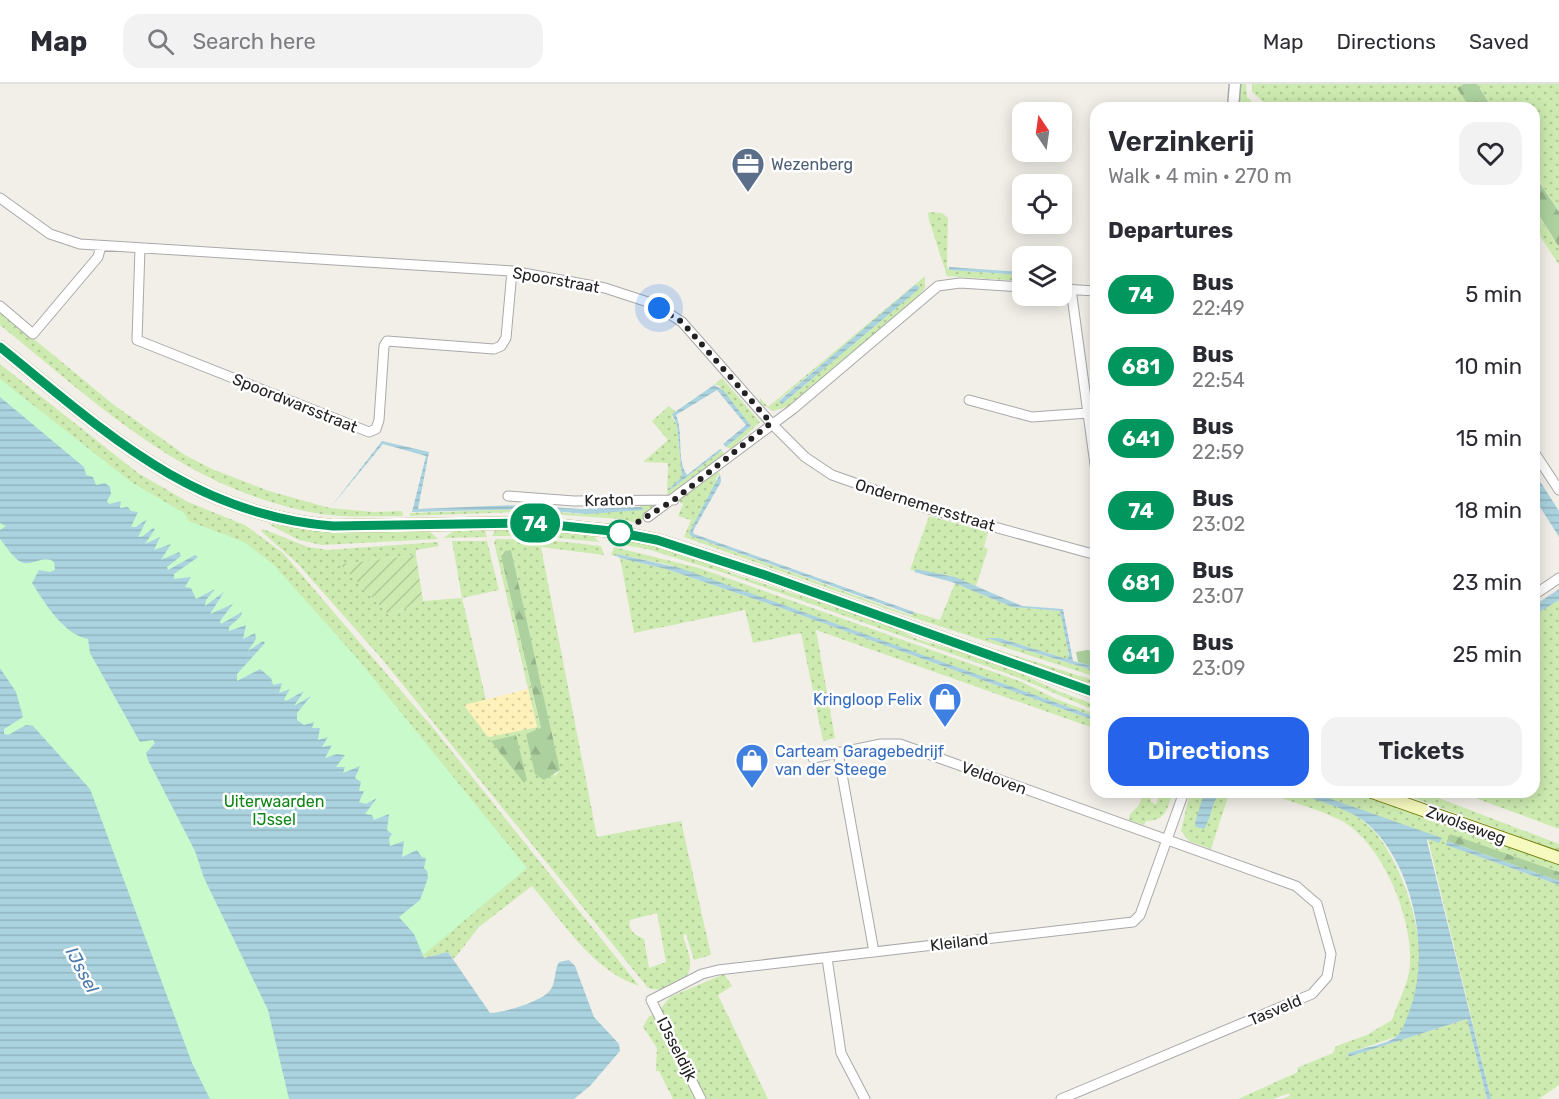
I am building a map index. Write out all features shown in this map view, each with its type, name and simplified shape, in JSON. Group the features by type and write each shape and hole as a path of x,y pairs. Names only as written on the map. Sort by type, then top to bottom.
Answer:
{"main road":[{"path":"0,346 151,465 193,488 251,510 301,522 333,526 535,523 611,531 657,540 765,575 1090,691"},
{"name":"Zwolseweg","path":"1389,798 1559,858"}],"street":[{"path":"1234,102 1235,84"},
{"name":"Spoorstraat","path":"0,198 50,234 80,244 512,272 605,288 654,304 682,322 771,423"},
{"path":"0,306 33,334 98,257 101,246"},
{"name":"Spoordwarsstraat","path":"140,248 137,340 369,432 376,429 379,420 384,345 387,341 494,349 501,346 507,338 512,272"},
{"path":"771,423 792,409 938,286 960,283 1012,286"},
{"path":"1072,289 1090,291"},
{"path":"1069,306 1090,428"},
{"path":"969,400 1039,418 1088,413"},
{"name":"Kraton","path":"648,517 674,500 771,423"},
{"name":"Ondernemersstraat","path":"771,423 805,457 832,476 929,509 1090,553"},
{"path":"1540,461 1559,490"},
{"name":"Kraton","path":"508,496 574,501 674,500"},
{"path":"1540,591 1559,578"},
{"name":"Veldoven","path":"813,758 881,744 900,744 1168,841"},
{"path":"838,753 874,952"},
{"name":"Kleiland","path":"651,1000 702,974 718,970 1133,922 1140,915 1182,798"},
{"name":"Tasveld","path":"1061,1099 1306,998 1327,977 1330,964 1329,944 1321,911 1313,897 1296,886 1168,841"},
{"path":"827,958 841,1053 865,1099"},
{"name":"IJsseldijk","path":"651,1000 701,1099"}],"green space":[{"path":"1240,84 1246,84 1247,97 1252,102 1238,102"},
{"path":"1252,84 1464,84 1458,89 1466,102 1263,102 1252,92"},
{"path":"1464,84 1477,84 1488,102 1466,102 1457,88"},
{"path":"1477,84 1559,84 1559,212 1540,182 1540,102 1488,102"},
{"path":"1540,183 1559,212 1559,247 1540,217"},
{"path":"928,213 942,213 948,218 947,266 949,270 1012,274 1012,280 947,276"},
{"path":"1540,218 1559,247 1559,265 1540,236"},
{"path":"925,276 925,288 919,296 787,407 773,411 760,403 760,398 768,407","holes":["917,285 919,289 782,404 780,403 779,400"]},
{"path":"0,311 114,405 185,455 212,469 269,491 330,508 373,512 402,511 403,516 321,514 273,503 229,487 187,466 110,415 0,325"},
{"path":"0,364 138,473 188,502 245,525 283,553 434,729 639,986 622,979 593,957 567,930 532,886 479,927 454,959 448,952 424,958 0,397"},
{"path":"722,378 760,422 731,449 726,447 751,426 718,385 714,385"},
{"name":"Uiterwaarden IJssel","path":"0,379 131,482 184,513 189,521 244,542 273,564 356,657 527,868 421,957 409,1099 202,1099 0,727"},
{"path":"669,406 675,411 672,417 677,425 682,477 670,490 722,450 724,455 675,493 667,495 668,463 643,462 668,440 652,421"},
{"path":"718,471 720,474 716,477 716,484 689,533 691,536 912,616 914,612 940,620 955,583 1012,607 1060,611 1069,655 1067,659 999,638 986,638 1090,669 1090,675 890,610 684,537 691,520 678,516 683,504 678,501"},
{"path":"644,503 663,504 637,523 622,519 519,512 410,516 410,513 528,509 579,514 643,507 640,507"},
{"path":"929,516 988,532 984,547 988,549 976,586 948,575 910,570"},
{"path":"268,524 336,532 428,530 438,539 322,545 299,540"},
{"path":"478,528 485,531 487,537 443,538 457,529"},
{"path":"532,528 592,534 599,542 537,536 492,536 496,529"},
{"path":"263,529 308,547 328,550 438,542 439,546 416,550 416,555 341,564 389,615 423,601 462,598 486,700 465,705 488,737 537,727 494,542 496,539 547,540 601,546 604,555 541,547 597,837 681,821 711,955 694,960 686,934 683,935 690,960 686,976 682,981 668,988 648,988 382,659 297,563 261,531","holes":["511,551 560,770 555,776 526,734 541,729 501,556 502,553","657,913 666,962 649,968 644,939 632,932 629,924 630,920"]},
{"path":"632,540 701,559 731,573 887,624 917,639 996,662 1058,691 1090,703 1090,708 1014,676 724,573 647,549 618,544"},
{"path":"452,541 487,541 499,590 462,598"},
{"path":"614,547 699,568 1022,682 1056,699 1090,712 1090,715 670,565 617,554 616,556 611,555"},
{"path":"511,550 560,770 544,780 535,774 526,734 541,728 501,556 505,551"},
{"path":"416,555 423,601 389,615 340,564"},
{"path":"620,558 666,569 781,608 1090,719 1090,727 816,630 835,738 823,741 801,633 753,643 745,610 634,633"},
{"path":"1559,600 1559,829 1475,798 1540,798 1540,612"},
{"path":"934,630 1090,679 1090,684"},
{"path":"1090,650 1090,665 1078,662 1076,652"},
{"path":"516,735 527,780 524,783 491,741"},
{"path":"1142,798 1151,798 1150,801 1156,805 1158,798 1171,798 1165,813 1158,819 1146,821 1144,825 1129,820 1130,815"},
{"path":"1189,798 1211,798 1214,801 1216,798 1228,798 1211,849 1189,841 1181,831"},
{"path":"1281,798 1314,798 1328,803 1353,814 1377,834 1390,854 1406,889 1417,931 1419,974 1408,1016 1398,1036 1349,1053 1348,1057 1467,1019 1487,1099 1282,1099 1290,1096 1289,1093 1273,1099 1238,1099 1298,1072 1297,1068 1333,1053 1336,1046 1367,1035 1392,1020 1409,972 1408,932 1394,887 1383,865 1356,831 1340,820"},
{"path":"1326,798 1370,798 1559,863 1559,872 1450,835 1447,845 1559,885 1559,1085 1539,1099 1491,1099 1428,839"},
{"path":"1413,798 1439,798 1559,844 1559,851"},
{"path":"1450,834 1559,872 1559,881 1447,841"},
{"path":"724,974 732,986 718,995 768,1099 704,1099 660,1009 670,997"},
{"path":"649,1016 658,1016 698,1099 673,1099 659,1071 656,1071 657,1048 643,1027"}],"sand":[{"path":"528,689 537,727 488,737 464,705"}],"water":[{"path":"949,267 1012,271 1012,274 949,270"},
{"path":"915,285 919,286 919,289 782,404 780,403 779,401"},
{"path":"714,385 723,390 751,426 726,447 723,444 746,425 717,390 676,415 680,430 682,462 687,475 720,449 722,450 670,490 682,477 677,425 672,414"},
{"path":"0,397 84,467 86,475 93,477 96,485 105,483 110,487 111,494 107,501 109,504 121,501 120,508 128,507 131,511 138,512 131,527 136,527 147,519 138,537 153,528 155,529 145,544 160,537 154,550 171,544 161,560 179,552 181,556 167,567 168,570 195,555 198,557 174,574 174,579 191,577 185,587 191,588 196,599 215,589 206,600 205,606 224,592 210,614 233,604 220,621 221,624 242,612 241,616 229,627 229,631 246,625 243,639 255,633 256,639 248,651 263,641 265,643 237,674 237,681 260,669 271,678 273,685 282,683 279,693 290,689 284,699 286,701 304,691 294,706 311,696 297,713 297,720 304,725 314,722 312,728 320,728 318,740 328,737 322,747 332,745 325,758 337,754 345,755 336,767 345,767 343,773 360,766 355,778 361,782 359,791 364,791 359,802 366,804 377,798 365,814 372,815 374,820 389,814 387,830 392,834 389,838 390,846 404,841 402,857 417,850 422,857 426,858 424,868 428,878 420,900 399,917 414,934 424,958 448,952 490,1013 523,1006 547,993 553,986 559,962 569,960 575,966 594,1017 619,1044 620,1051 590,1086 574,1099 289,1099 268,1010 204,878 195,851 148,760 146,753 155,743 153,740 140,742 90,653 88,639 79,636 63,624 32,583 39,570 50,572 55,570 54,562 46,559 29,563 21,562 12,555 0,539 0,530 6,526 0,523"},
{"path":"382,441 429,452 418,509 518,505 581,509 641,507 644,510 586,514 528,509 412,512 426,456 383,444 330,508"},
{"path":"720,474 721,482 693,531 694,534 914,612 913,615 691,536 689,533"},
{"path":"1540,481 1559,511 1559,537 1540,507"},
{"path":"615,555 680,568 1090,715 1090,719 781,608 666,569"},
{"path":"916,569 955,577 1022,606 1063,609 1073,661 1090,665 1090,669 986,638 999,638 1067,659 1069,655 1060,611 1012,607 952,582 914,572"},
{"path":"1559,589 1559,600 1540,612 1540,602"},
{"name":"IJssel","path":"0,668 16,692 23,717 4,729 4,734 8,735 26,725 33,726 90,789 192,1063 210,1099 0,1099"},
{"path":"1202,798 1216,798 1204,829 1196,827 1195,823"},
{"path":"1311,798 1328,798 1442,838 1439,843 1428,839 1427,841 1491,1099 1487,1099 1467,1019 1348,1057 1349,1053 1391,1040 1404,1026 1415,989 1418,939 1415,913 1398,864 1385,843 1369,825 1343,809"},
{"path":"1447,841 1559,881 1559,885 1446,845"}],"bus line":[{"name":"74","path":"0,347 151,465 193,488 251,510 318,525 387,527 482,522 535,523 611,531 657,540 765,575 1090,691"}],"place":[{"name":"Wezenberg","path":"748,193"},
{"name":"Kringloop Felix","path":"945,728"},
{"name":"Carteam Garagebedrijf van der Steege","path":"752,789"}],"route":[{"path":"620,533 674,500 771,423 682,322 659,308"}]}
